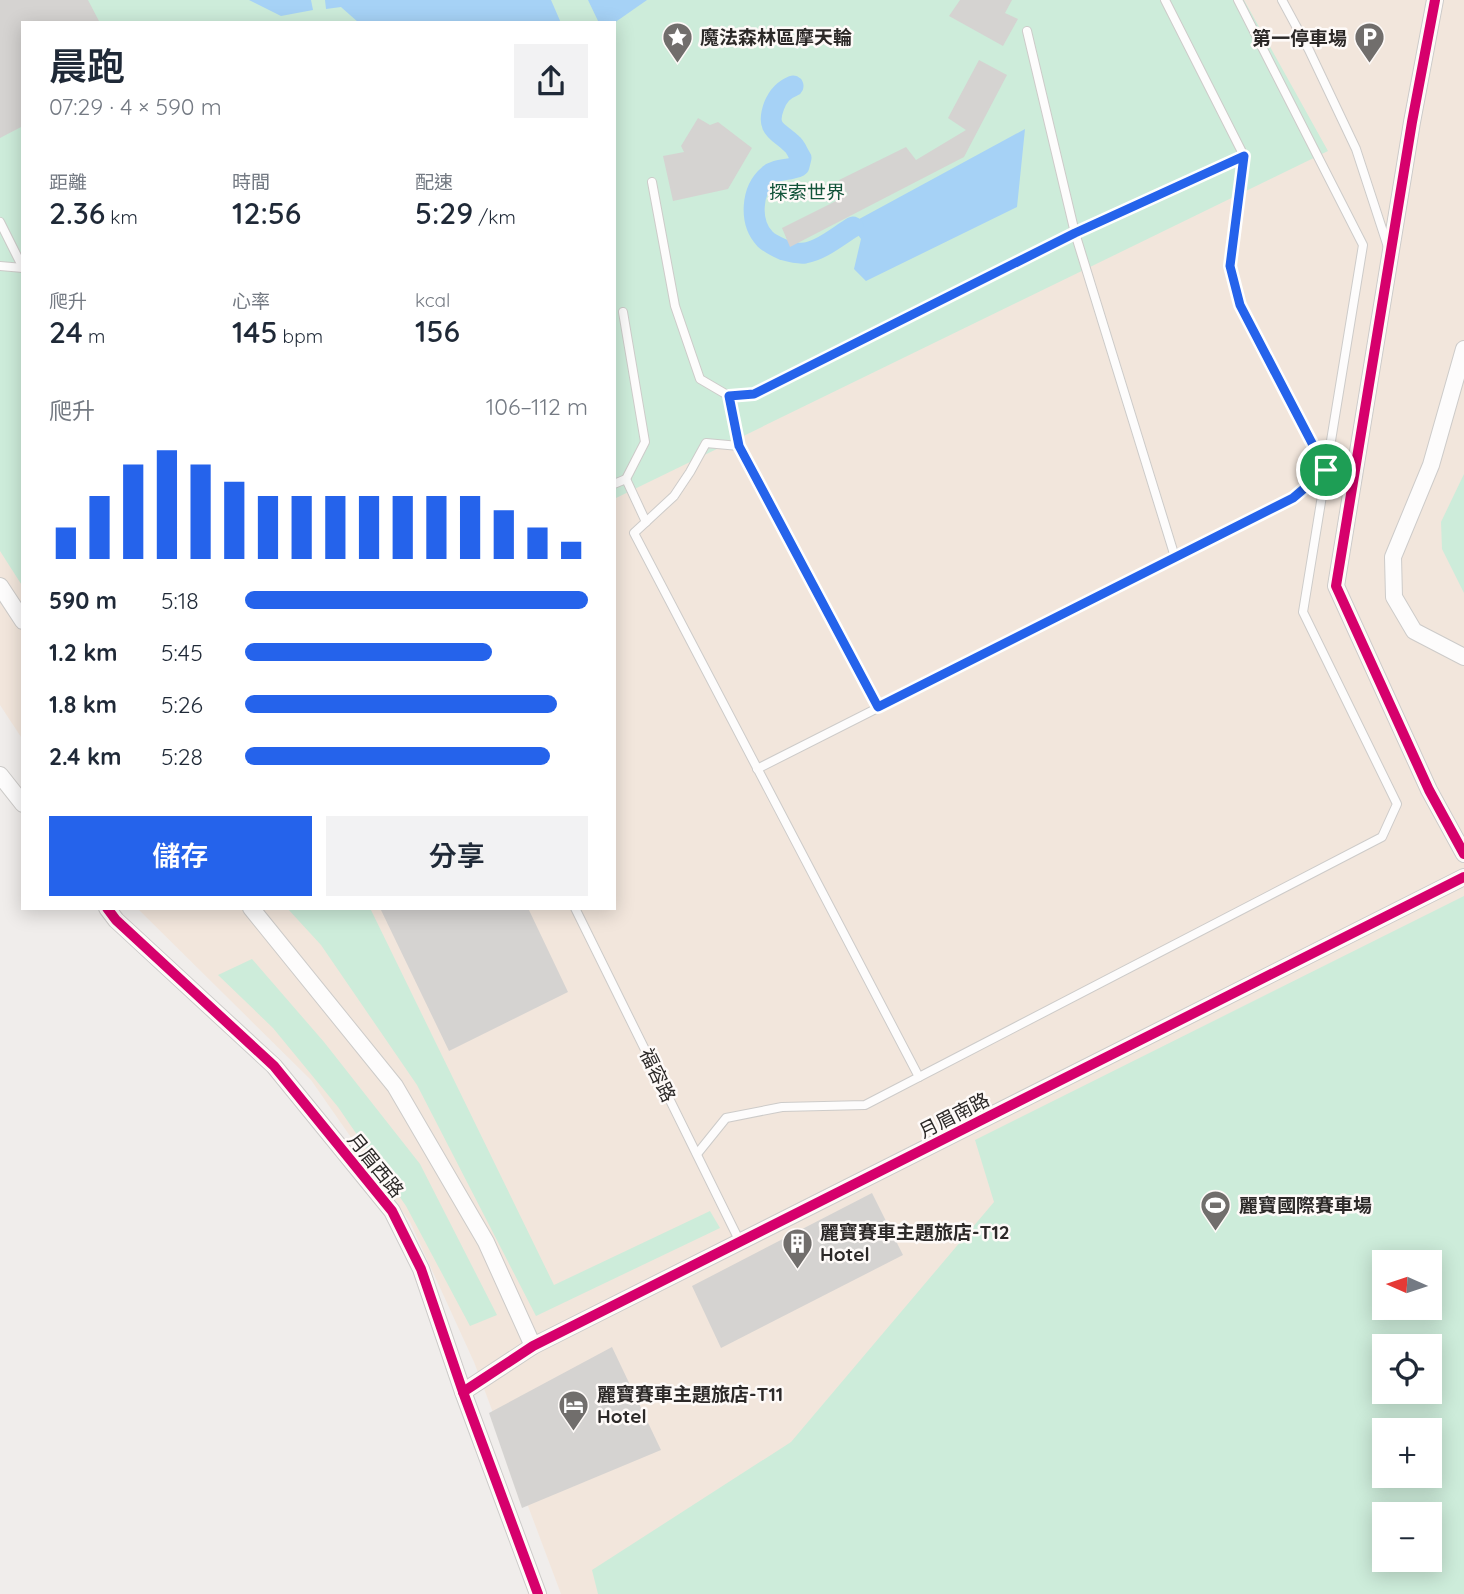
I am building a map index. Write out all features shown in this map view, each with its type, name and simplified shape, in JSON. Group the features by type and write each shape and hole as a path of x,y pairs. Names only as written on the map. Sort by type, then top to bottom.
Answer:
{"street":[{"path":"1435,0 1412,122 1336,586 1429,790 1464,855"},
{"path":"1464,349 1431,465 1393,557 1394,597 1414,631 1464,657"},
{"path":"0,586 21,618"},
{"path":"0,775 21,801"},
{"name":"月眉南路","path":"463,1392 533,1346 1464,877"},
{"name":"月眉西路","path":"108,910 116,920 274,1066 391,1211 421,1269 463,1392 538,1594"},
{"path":"253,910 395,1086 486,1242 533,1346"}],"lane":[{"path":"1166,0 1244,156 1230,266 1240,305 1326,470"},
{"path":"697,1154 726,1118 782,1107 865,1105 1382,837 1396,804 1303,612 1363,245 1238,0"},
{"path":"1282,0 1356,149 1391,256"},
{"path":"1027,31 1075,233 1175,558"},
{"path":"652,182 674,306 700,379 729,396 754,394 1075,233 1244,156"},
{"path":"0,222 21,264"},
{"path":"0,266 21,268"},
{"path":"616,483 626,479 645,442 624,312"},
{"path":"729,396 739,446 878,707"},
{"path":"739,446 706,443 691,472 674,496 634,533 919,1077"},
{"path":"757,769 1293,498 1326,470"},
{"path":"626,479 646,522"},
{"name":"福容路","path":"576,910 740,1242"}],"shaded area":[{"path":"0,0 1464,0 1464,1594 561,1594 474,1362 410,1222 311,1080 139,910 616,910 616,21 21,21 21,737 0,705"}],"green space":[{"name":"探索世界","path":"0,0 1244,0 1328,151 616,498 616,21 21,21 21,584 0,551"},
{"path":"1464,474 1464,593 1442,549 1441,522"},
{"name":"麗寶國際賽車場","path":"1464,896 1464,1594 598,1594 592,1570 791,1442 994,1202 975,1140"},
{"path":"289,910 371,910 554,1285 710,1211 720,1228 536,1316 417,1085 321,945"},
{"path":"252,959 324,1042 420,1164 497,1315 470,1326 406,1206 338,1107 273,1028 218,975"}],"water":[{"path":"249,0 311,0 313,10 281,16"},
{"path":"325,0 551,0 560,21 357,21 341,7 326,9"},
{"path":"588,0 647,0 616,22 598,21"},
{"path":"1025,129 1017,207 866,281 854,269 861,239 850,224"}],"building":[{"path":"0,0 88,0 99,21 21,21 21,127 0,138"},
{"path":"960,0 1012,0 1005,13 1018,19 1003,46 949,16"},
{"path":"979,60 1007,75 964,157 790,247 782,228 848,195 839,180 906,147 916,160 966,130 948,118"},
{"path":"698,118 710,125 718,122 752,148 728,189 673,201 663,156 684,152 681,146"},
{"path":"381,910 529,910 568,992 449,1051"},
{"name":"麗寶賽車主題旅店-T12 Hotel","path":"872,1193 903,1255 721,1348 692,1286"},
{"name":"麗寶賽車主題旅店-T11 Hotel","path":"612,1347 661,1450 522,1508 489,1413"}],"waterway":[{"path":"793,86 777,99 771,120 775,129 796,149 801,158 799,166 779,170 763,181 754,206 756,224 769,242 784,250 800,253 818,249 853,227"}],"cycle path":[{"path":"1435,0 1412,122 1336,586 1429,790 1464,854"},
{"path":"463,1392 533,1346 1464,877"},
{"path":"108,910 116,920 274,1066 392,1211 421,1269 463,1392 538,1594"}],"place":[{"name":"魔法森林區摩天輪","path":"677,64"},
{"name":"第一停車場","path":"1370,65"},
{"name":"麗寶國際賽車場","path":"1216,1232"},
{"name":"麗寶賽車主題旅店-T12 Hotel","path":"797,1270"},
{"name":"麗寶賽車主題旅店-T11 Hotel","path":"574,1432"}],"route":[{"path":"1244,156 1230,266 1240,305 1326,470 1293,498 878,707 739,446 729,396 754,394 1075,233 1244,156"}]}
